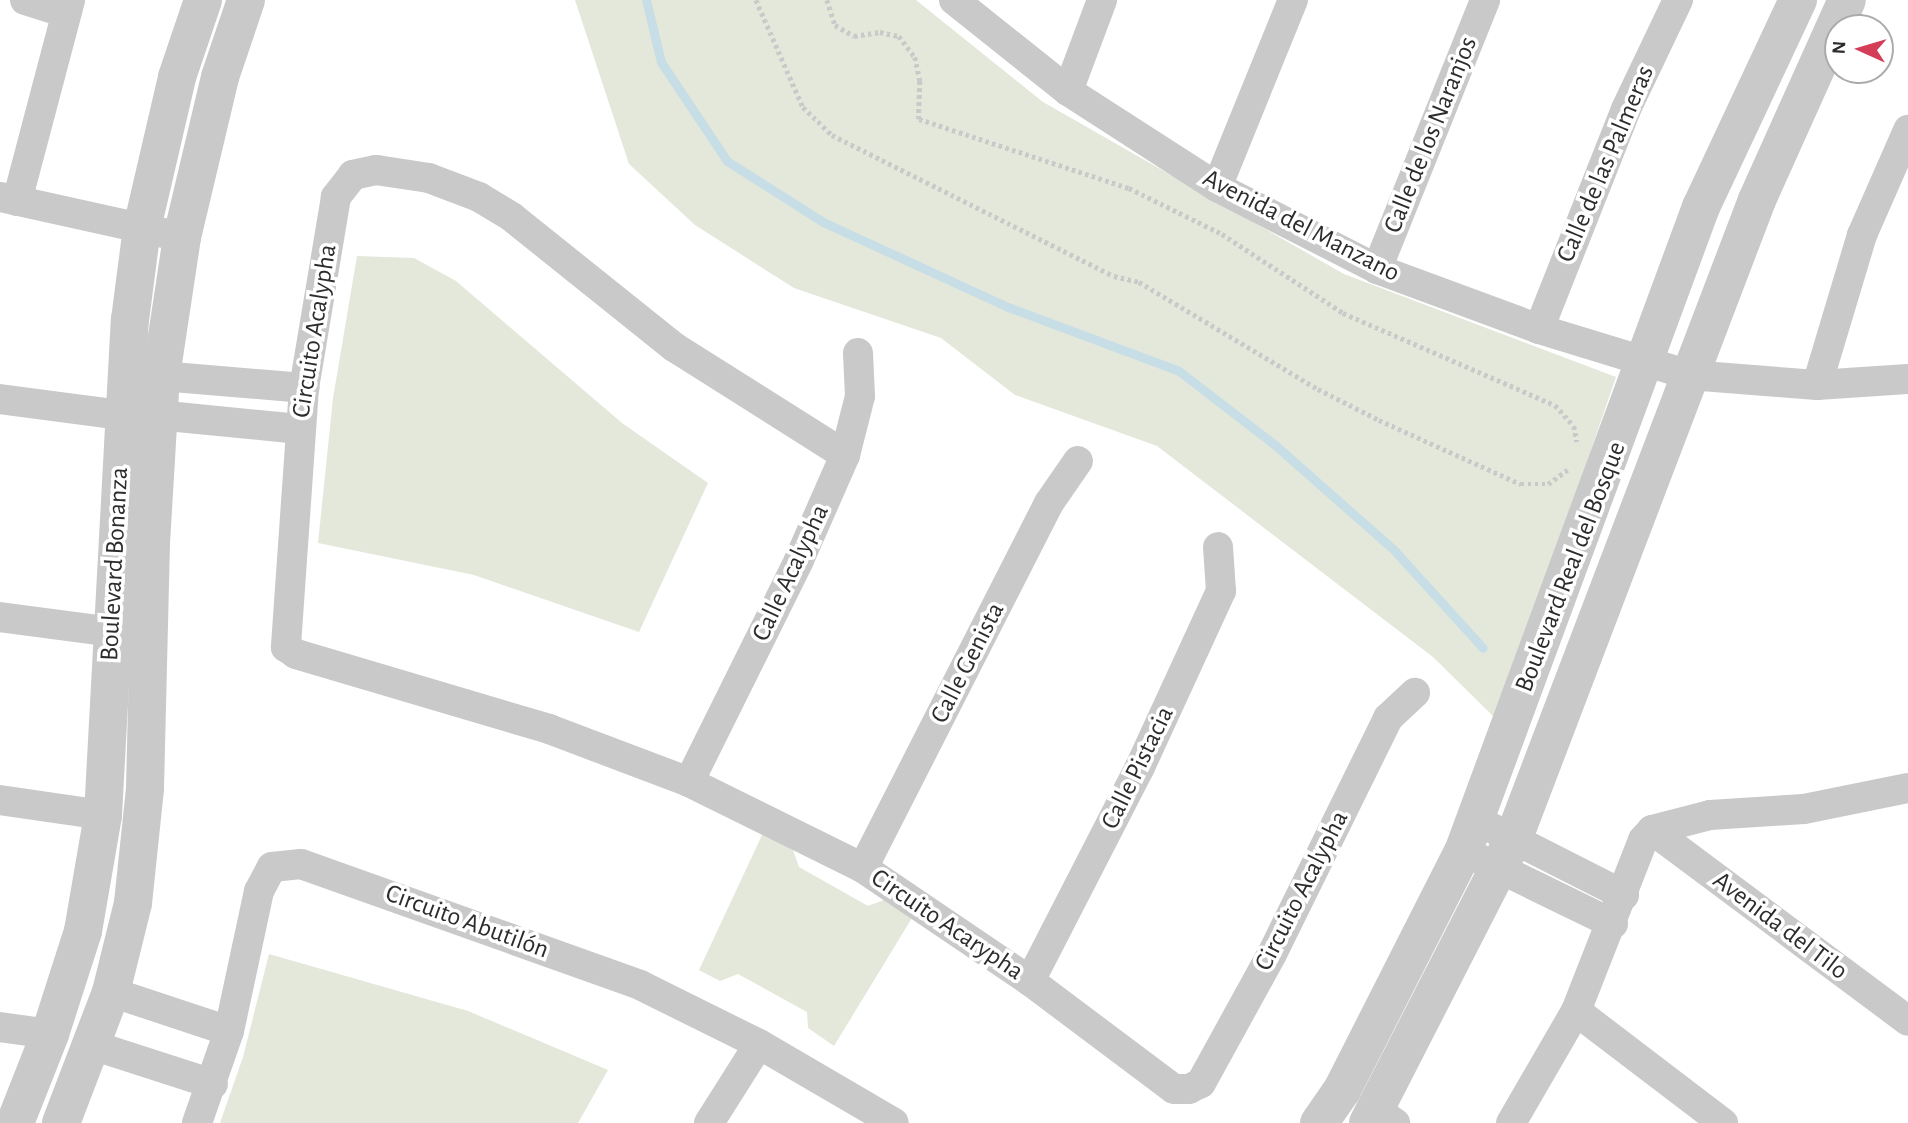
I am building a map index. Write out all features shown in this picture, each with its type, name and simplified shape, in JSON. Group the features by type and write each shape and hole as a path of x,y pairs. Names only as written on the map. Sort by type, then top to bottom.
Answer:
{"street":[{"path":"25,0 68,7 8,199 182,237"},
{"name":"Boulevard Bonanza","path":"61,1123 111,992 133,903 145,789 150,637 139,415 142,229 177,77 203,0"},
{"name":"Boulevard Bonanza","path":"15,1123 50,1034 83,931 103,815 110,633 139,415 161,376 182,237 220,77 246,0"},
{"name":"Avenida del Manzano","path":"954,0 1068,91 1217,187 1377,269 1539,329 1689,375 1817,385 1908,379"},
{"path":"1068,91 1102,0"},
{"path":"1217,187 1293,0"},
{"name":"Calle de los Naranjos","path":"1377,269 1485,0"},
{"name":"Calle de las Palmeras","path":"1539,329 1626,109 1678,0"},
{"name":"Boulevard Real del Bosque","path":"1319,1123 1342,1090 1470,836 1647,363 1701,207 1798,0"},
{"name":"Boulevard Real del Bosque","path":"1380,1119 1507,854 1757,200 1847,0"},
{"path":"1817,385 1862,235 1908,130"},
{"name":"Circuito Acalypha","path":"689,782 549,729 296,654 286,646 299,429 336,197 353,175 376,170 429,178 479,197 512,217 674,347 845,455"},
{"name":"Calle Acalypha","path":"689,782 799,560 845,455 860,396 858,353"},
{"path":"161,376 304,388"},
{"path":"0,399 299,429"},
{"name":"Calle Genista","path":"863,868 1049,503 1078,461"},
{"name":"Calle Pistacia","path":"1030,981 1140,767 1221,591 1218,547"},
{"path":"0,617 150,637"},
{"name":"Circuito Acalypha","path":"1189,1089 1201,1083 1272,954 1388,718 1415,693"},
{"name":"Circuito Acarypha","path":"689,782 863,868 1030,981 1174,1089 1189,1089"},
{"path":"1511,1123 1576,1012 1624,895 1643,840 1652,830 1710,815 1804,808 1908,788"},
{"path":"0,800 103,815"},
{"name":"Avenida del Tilo","path":"1652,830 1908,1021"},
{"path":"1470,836 1507,854 1624,895"},
{"path":"1507,854 1613,923"},
{"name":"Circuito Abutilón","path":"197,1123 213,1084 229,1031 259,891 272,867 301,864 640,985 759,1044 894,1123"},
{"path":"111,992 229,1031"},
{"path":"1576,1012 1723,1123"},
{"path":"0,1027 50,1034"},
{"path":"709,1123 759,1044"},
{"path":"92,1045 213,1084"}],"path":[{"path":"756,0 803,107 832,135 1114,276 1139,282 1318,389 1521,484 1548,484 1570,466"},
{"path":"827,0 835,25 854,36 880,32 899,36 915,57 920,81 919,119 1129,188 1222,234 1343,313 1555,405 1573,426 1576,453"}],"shaded area":[{"path":"575,0 916,0 1043,102 1344,274 1616,377 1498,721 1433,657 1157,446 1015,395 941,338 794,288 695,225 629,164"},
{"path":"357,256 414,258 456,281 622,423 708,483 639,632 474,575 318,543 333,398"},
{"path":"763,833 793,850 799,867 868,906 889,898 915,913 834,1046 808,1028 807,1012 738,974 720,981 699,970"},
{"path":"269,954 468,1011 608,1070 578,1123 220,1123 243,1057"}],"waterway":[{"path":"646,0 661,62 727,161 823,222 1008,307 1179,371 1275,445 1394,550 1483,648"}]}
